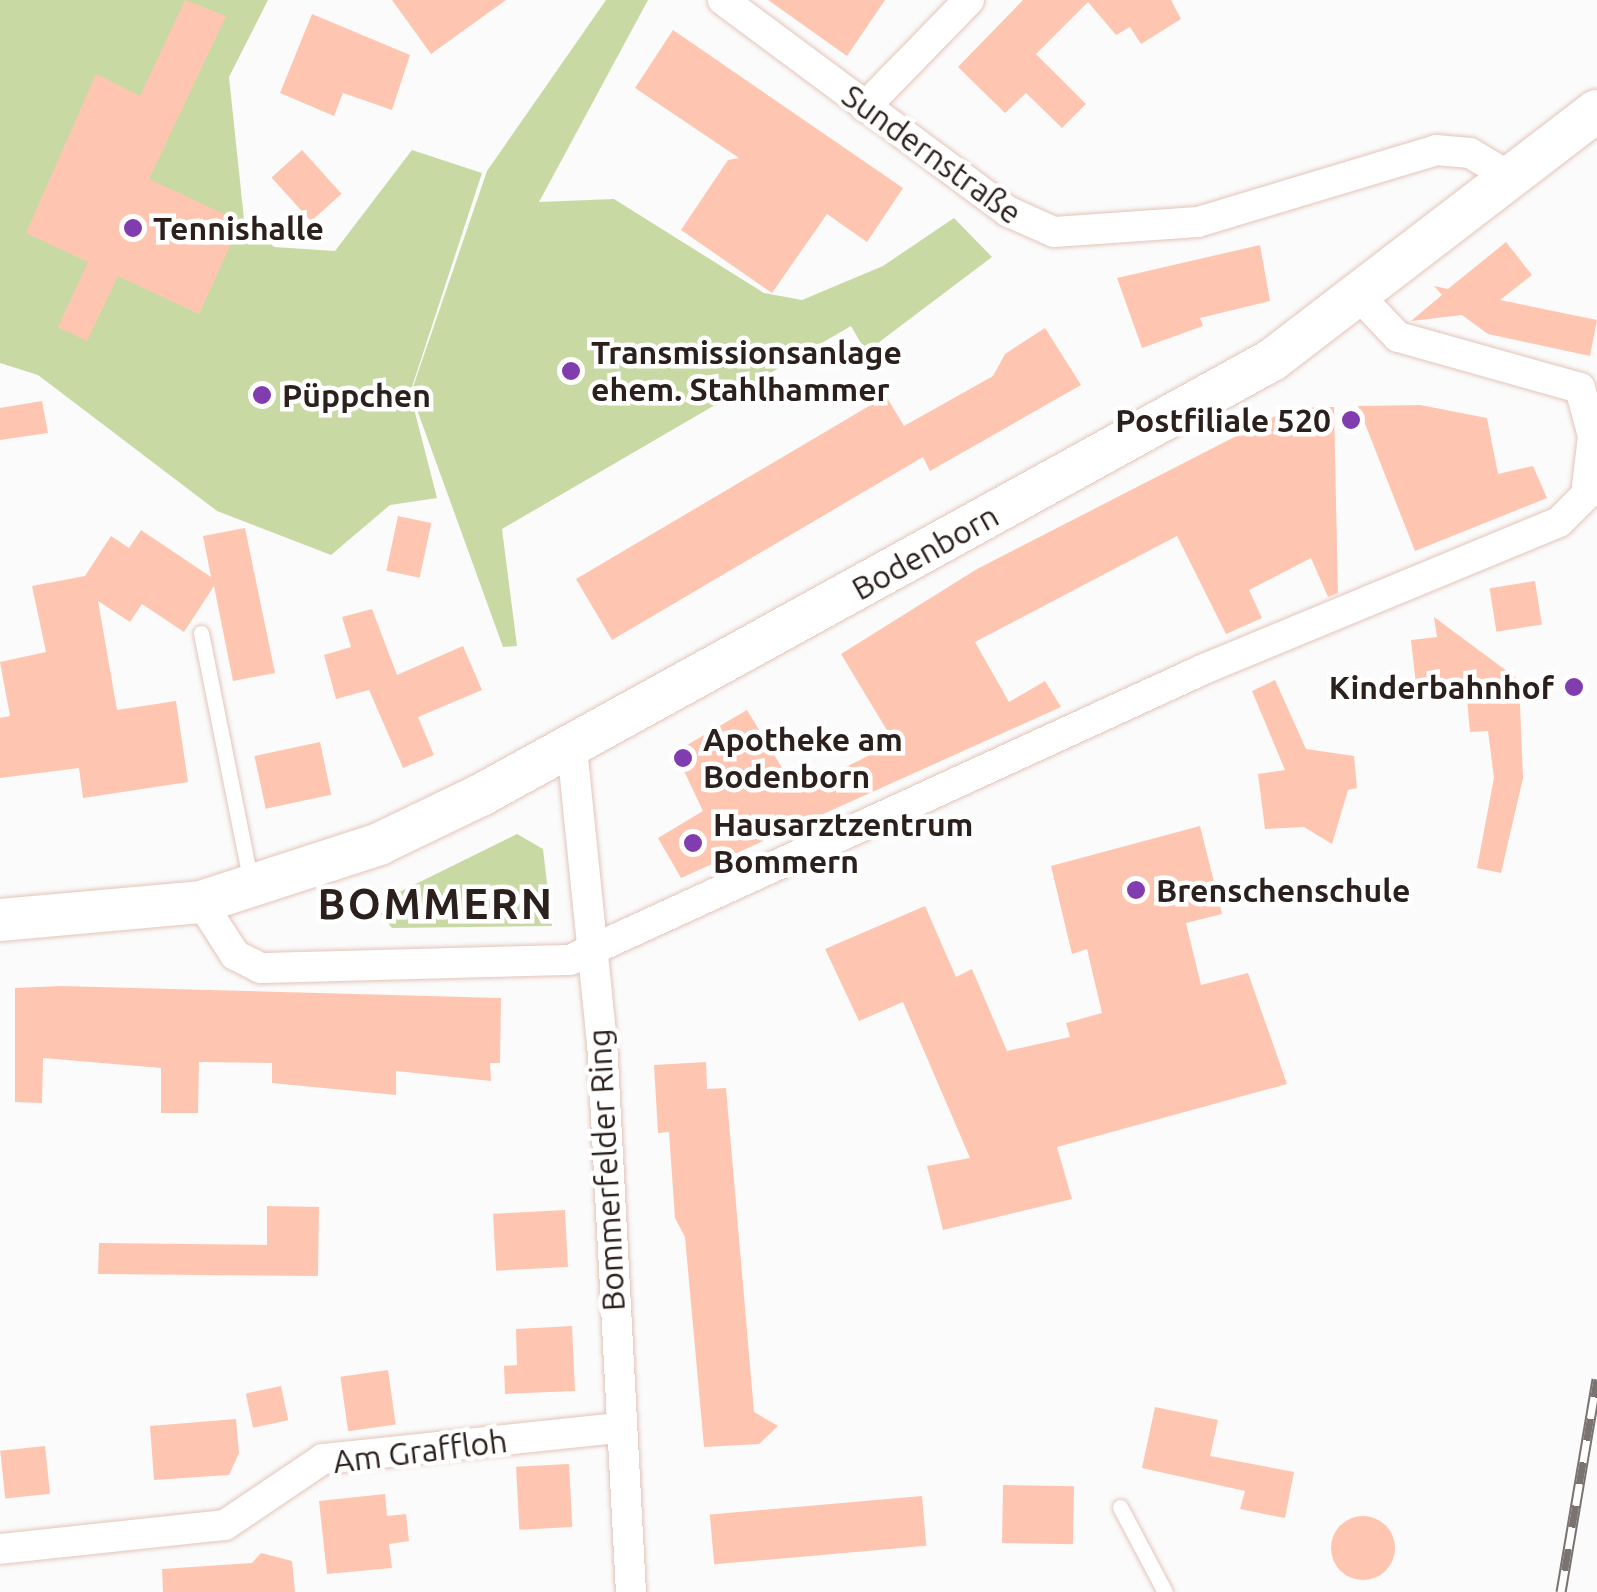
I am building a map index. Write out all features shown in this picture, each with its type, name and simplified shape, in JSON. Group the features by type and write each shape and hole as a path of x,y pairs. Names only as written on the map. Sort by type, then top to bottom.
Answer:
{"main road":[{"name":"Bodenborn","path":"0,920 201,902 252,887 379,844 572,748 1199,405 1357,294 1597,111"}],"street":[{"name":"Sundernstraße","path":"723,0 1006,211 1054,232 1198,222 1436,150 1470,153 1510,176"},
{"path":"865,107 969,0"},
{"path":"201,902 235,955 260,968 543,966 587,952 1204,668 1559,522 1593,480 1588,390 1398,337 1357,294"},
{"name":"Bommerfelder Ring","path":"572,748 587,952 602,1041 631,1592"},
{"name":"Am Graffloh","path":"0,1548 225,1525 323,1459 620,1428"}],"lane":[{"path":"201,633 252,887"},
{"path":"1120,1507 1165,1592"}],"green space":[{"path":"0,0 268,0 229,77 244,219 274,247 335,251 412,150 482,173 410,393 437,498 390,505 331,555 217,511 38,375 0,363"},
{"path":"606,0 648,0 539,202 614,199 764,293 802,300 883,266 954,218 992,257 866,352 851,326 502,529 517,646 503,647 411,393 487,171"},
{"path":"517,834 543,849 552,926 392,928 373,905"}],"building":[{"path":"185,0 226,16 149,179 241,222 199,314 118,276 87,341 58,327 88,262 26,233 96,74 140,96"},
{"path":"392,0 506,0 431,54"},
{"path":"768,0 885,0 847,56"},
{"path":"1023,0 1171,0 1181,19 1141,44 1130,27 1116,35 1088,2 1036,54 1086,104 1062,128 1026,93 1005,113 958,67"},
{"path":"312,14 410,55 392,110 343,93 334,116 280,93"},
{"path":"673,30 903,188 867,242 827,214 772,293 681,230 728,160 739,158 635,88"},
{"path":"302,150 341,194 311,221 272,177"},
{"path":"1506,242 1532,275 1500,300 1597,320 1590,356 1488,334 1462,315 1411,321 1442,295 1434,286 1448,289"},
{"path":"1260,245 1270,301 1200,318 1203,326 1142,348 1117,278"},
{"path":"1045,328 1081,385 930,471 923,457 612,640 576,579 886,396 904,426 993,376 1005,354"},
{"path":"42,401 48,433 0,440 0,408"},
{"path":"1420,405 1487,418 1498,474 1533,466 1547,498 1415,551 1358,406"},
{"path":"1334,407 1338,593 1328,597 1311,558 1249,590 1262,618 1226,634 1177,536 975,642 1009,702 1045,681 1061,707 681,878 658,838 703,811 675,752 747,710 796,791 864,758 894,742 841,654 977,569 1291,408"},
{"path":"398,516 431,523 420,578 386,571"},
{"path":"245,528 275,673 233,681 214,586 184,632 142,604 130,622 98,601 117,710 176,701 188,782 83,798 79,768 0,778 0,718 10,716 0,662 46,652 32,586 85,576 111,536 129,548 141,530 211,577 203,536"},
{"path":"1535,581 1542,624 1496,632 1490,588"},
{"path":"372,609 397,675 463,646 482,690 418,717 434,755 403,768 369,690 336,699 324,655 351,647 342,617"},
{"path":"1434,617 1519,680 1523,778 1501,873 1477,868 1494,778 1488,731 1470,732 1466,688 1417,693 1411,640 1437,637"},
{"path":"1275,680 1306,749 1354,756 1357,788 1348,790 1332,844 1304,827 1265,829 1258,774 1285,770 1252,691"},
{"path":"320,742 331,795 266,809 254,756"},
{"path":"1200,826 1222,914 1186,923 1201,985 1248,973 1287,1084 1057,1147 1072,1199 943,1230 927,1166 970,1158 903,1002 859,1021 825,949 925,906 956,977 972,969 1007,1051 1070,1037 1066,1023 1102,1013 1087,949 1072,954 1051,866"},
{"path":"15,988 501,998 500,1063 490,1063 491,1081 396,1071 396,1095 272,1083 272,1063 199,1062 198,1113 161,1113 161,1068 43,1058 42,1103 15,1102"},
{"path":"706,1062 707,1089 726,1088 754,1412 778,1426 759,1444 704,1447 685,1237 675,1218 669,1132 658,1133 654,1065"},
{"path":"267,1206 319,1207 318,1276 98,1274 99,1243 267,1245"},
{"path":"565,1210 568,1267 496,1271 493,1214"},
{"path":"572,1326 575,1391 505,1394 504,1366 517,1365 516,1329"},
{"path":"388,1370 396,1424 348,1431 340,1377"},
{"path":"281,1386 288,1420 253,1428 246,1393"},
{"path":"1155,1407 1218,1420 1210,1456 1294,1472 1285,1518 1240,1509 1245,1491 1142,1468"},
{"path":"236,1419 239,1453 229,1475 154,1480 150,1426"},
{"path":"45,1446 50,1494 5,1498 0,1451"},
{"path":"569,1464 572,1527 519,1530 516,1467"},
{"path":"1003,1485 1074,1486 1073,1544 1002,1543"},
{"path":"385,1494 387,1516 406,1514 409,1541 389,1544 392,1568 327,1574 319,1501"},
{"path":"922,1496 926,1546 714,1564 710,1515"},
{"path":"1363,1516 1386,1525 1395,1548 1386,1571 1363,1580 1340,1571 1331,1548 1340,1525"},
{"path":"261,1553 292,1561 295,1592 163,1592 162,1569 252,1563"}],"railway":[{"path":"1561,1592 1597,1379"}],"place":[{"name":"Tennishalle","path":"133,228"},
{"name":"Transmissionsanlage ehem. Stahlhammer","path":"571,371"},
{"name":"Püppchen","path":"262,395"},
{"name":"Postfiliale 520","path":"1351,420"},
{"name":"Kinderbahnhof","path":"1574,687"},
{"name":"Apotheke am Bodenborn","path":"683,758"},
{"name":"Hausarztzentrum Bommern","path":"693,843"},
{"name":"Brenschenschule","path":"1136,890"}],"district":[{"name":"BOMMERN","path":"436,904"}]}
